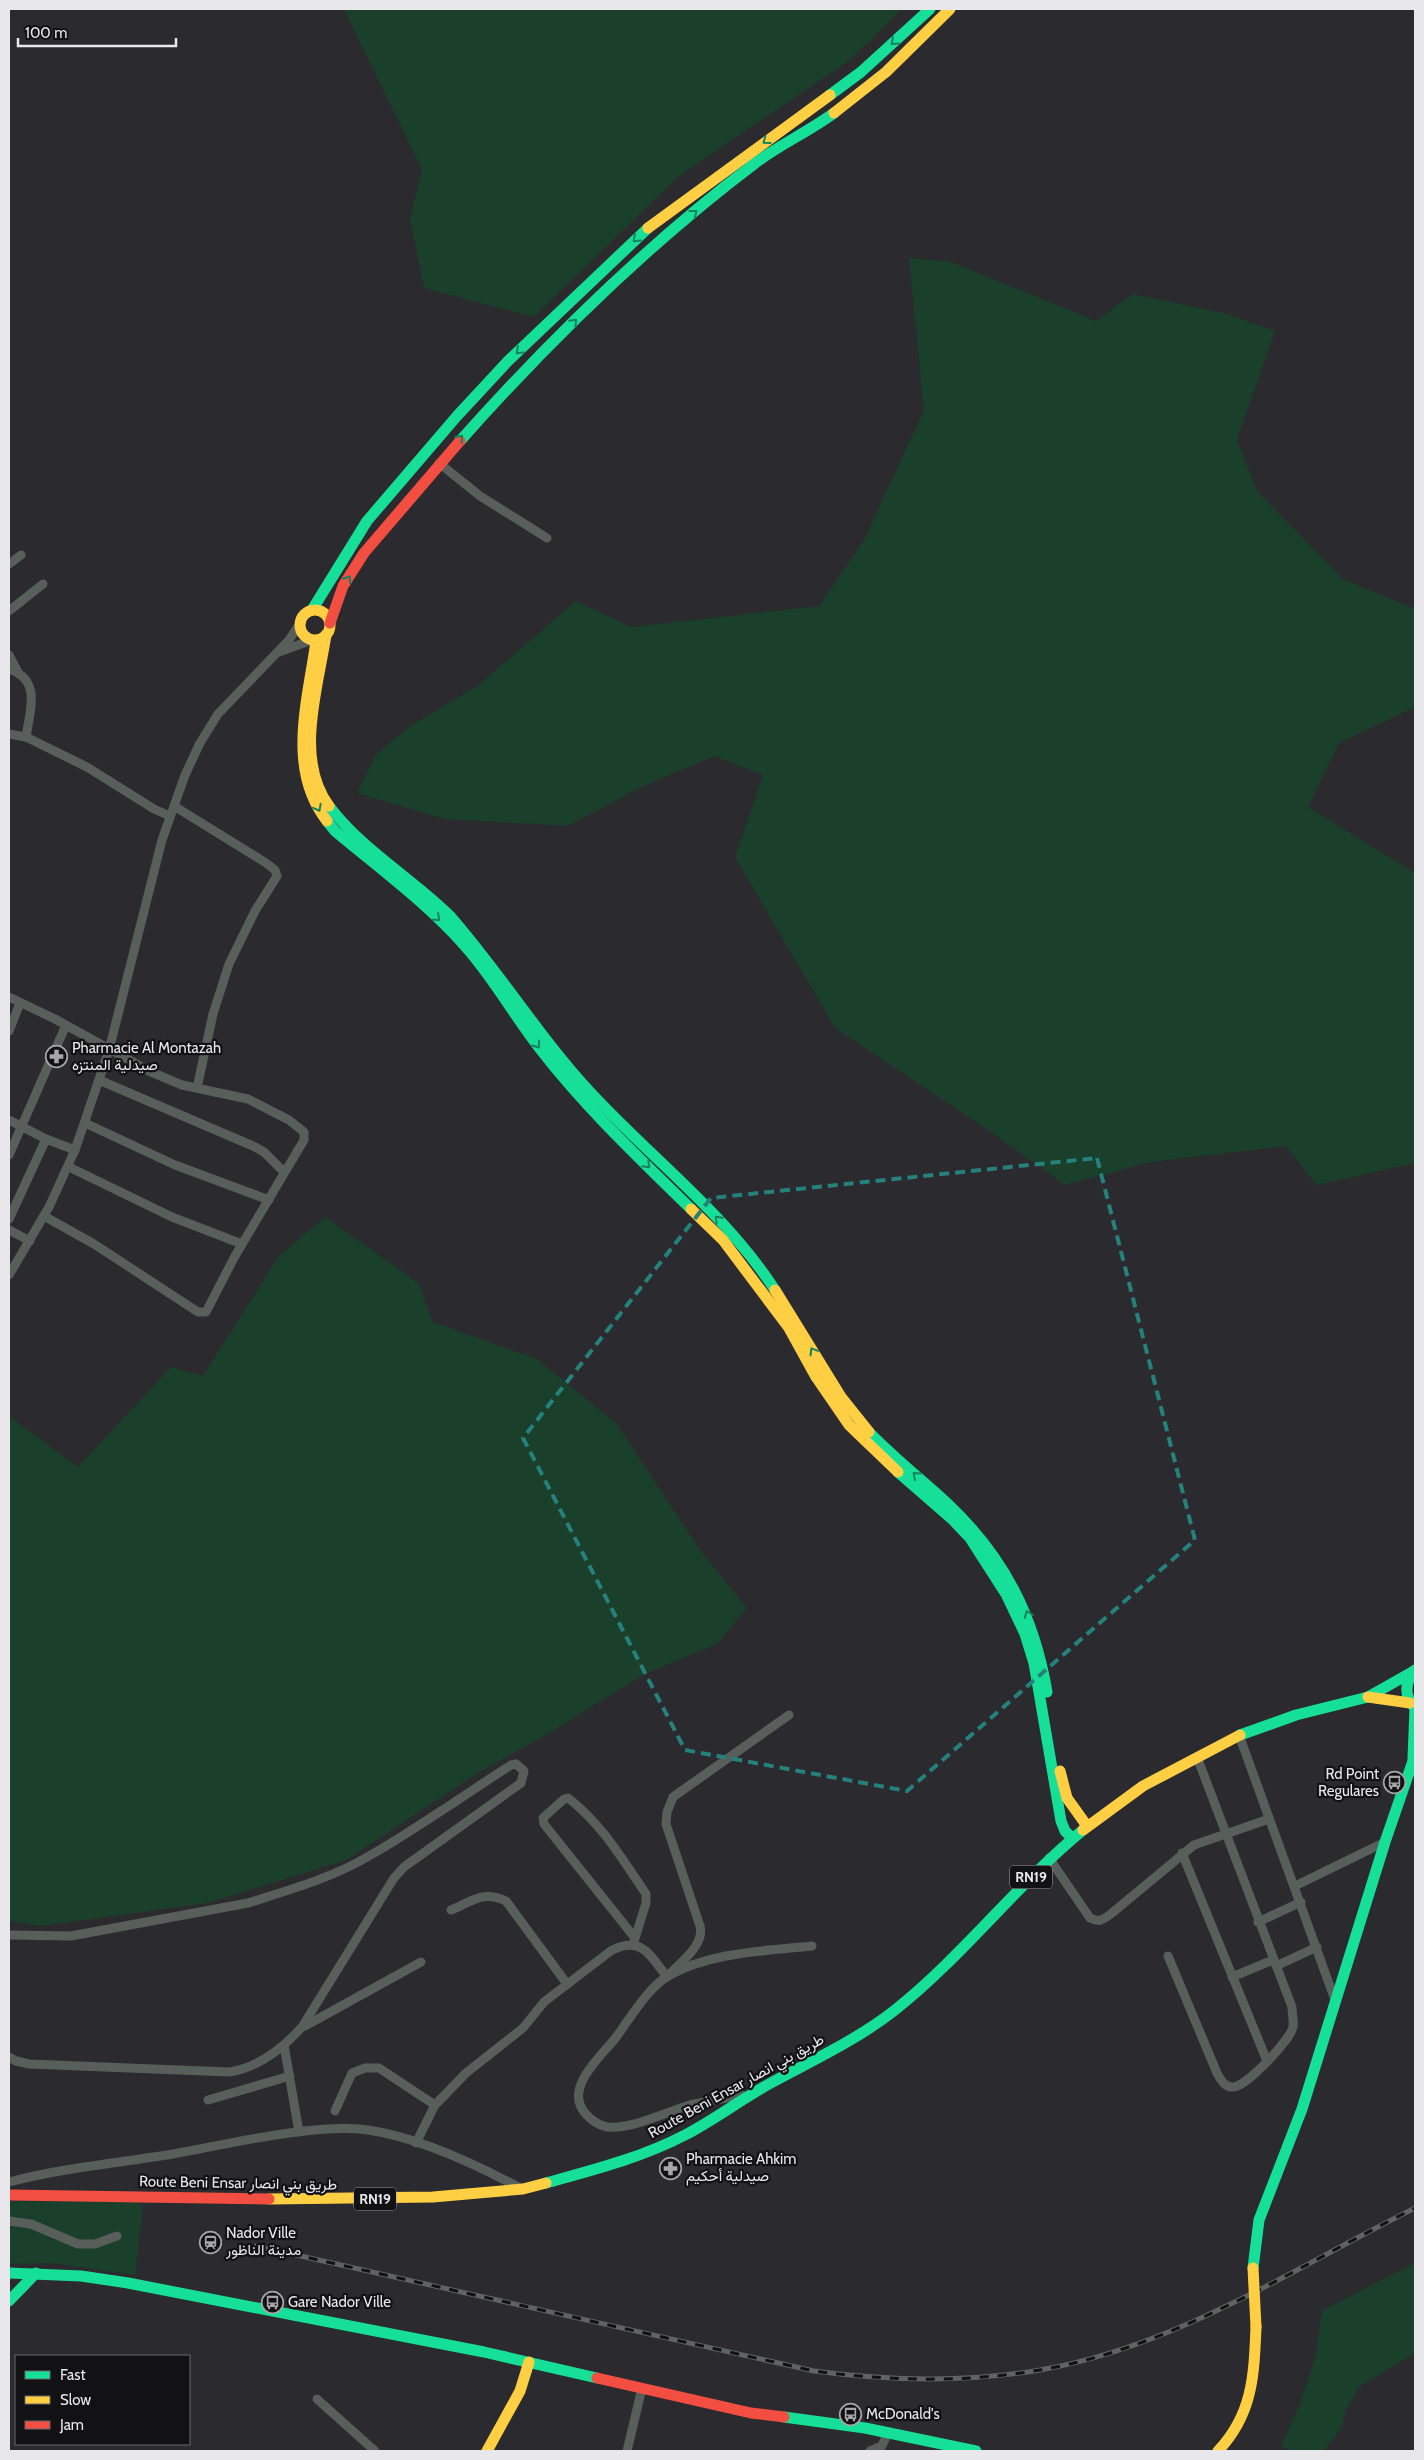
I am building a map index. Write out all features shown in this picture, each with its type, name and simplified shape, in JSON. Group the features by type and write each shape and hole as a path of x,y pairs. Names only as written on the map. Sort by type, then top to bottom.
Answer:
{"main road":[{"path":"318,639 302,635 299,625 303,615 312,610 367,521 456,416 508,362 644,232 861,72 930,9"},
{"path":"946,10 907,54 863,92 807,132 757,161 633,263 475,421 346,580 333,606 330,623 318,639 307,703 304,755 311,794 322,816 335,831 442,922 465,946 484,969 540,1050 569,1084 612,1131 723,1240 789,1328 816,1376 849,1425 868,1445 952,1519 970,1538 1006,1594 1025,1634 1034,1663 1062,1801 1061,1821 1065,1831 1072,1838"},
{"path":"548,324 560,336"},
{"path":"312,610 322,612 330,623"},
{"name":"Route Beni Ensar طريق بني انصار","path":"9,2195 433,2198 523,2189 605,2168 685,2135 752,2093 856,2036 895,2010 933,1976 1049,1858 1087,1826 1143,1786 1239,1735 1296,1715 1368,1697 1414,1671"},
{"name":"RN19","path":"1413,1706 1406,1686 1414,1671"},
{"name":"Route Beni Ensar طريق بني انصار","path":"1368,1697 1413,1706"},
{"path":"1218,2451 1225,2445 1245,2413 1254,2373 1256,2327 1253,2268 1259,2220 1302,2109 1385,1842 1414,1757 1413,1706"},
{"path":"1062,1801 1087,1826"},
{"path":"9,2272 81,2276 128,2284 529,2362 751,2413 888,2432 905,2436 939,2449 976,2451"},
{"path":"9,2301 36,2273"},
{"path":"487,2451 520,2391 529,2362"}],"street":[{"path":"439,463 480,496 547,538"},
{"path":"9,564 21,555"},
{"path":"9,611 44,584"},
{"path":"9,1275 44,1216 69,1167 85,1123 109,1050 170,816 189,767 209,727 236,693 278,652 299,625"},
{"path":"278,652 318,639"},
{"path":"9,655 13,671 27,679 30,687 31,703 26,737"},
{"path":"9,734 26,737 87,767 154,809 170,816"},
{"path":"174,806 266,863 275,870 277,876 255,911 228,964 212,1014 197,1088"},
{"path":"9,998 168,1079 197,1088 248,1099 302,1129 304,1140 242,1244 206,1312 202,1313 94,1244 44,1216"},
{"path":"9,1031 20,1003"},
{"path":"9,1155 20,1126 66,1026"},
{"path":"99,1080 253,1146 264,1152 284,1172"},
{"path":"9,1120 46,1139 75,1150"},
{"path":"85,1123 175,1165 269,1200"},
{"path":"9,1219 46,1139"},
{"path":"69,1167 172,1217 242,1244"},
{"path":"9,1230 30,1241"},
{"path":"752,2093 691,2105 621,2127 600,2125 590,2120 582,2109 578,2096 590,2069 646,1998 698,1943 702,1934 666,1824 667,1812 672,1797 789,1715"},
{"path":"1239,1735 1336,2000"},
{"path":"1168,1956 1217,2074 1223,2083 1235,2087 1245,2082 1286,2039 1293,2027 1292,2007 1224,1834 1197,1758"},
{"path":"9,1935 71,1936 266,1898 326,1877 368,1857 510,1765 521,1767 524,1770 520,1783 417,1857 394,1878 302,2027 284,2045 251,2066 228,2072 11,2060"},
{"path":"634,1942 646,1903 646,1894 606,1835 587,1813 568,1798 564,1798 543,1818 544,1824 634,1942 647,1951 667,1977"},
{"path":"1049,1858 1090,1918 1097,1921 1104,1920 1182,1853 1194,1845 1270,1819"},
{"path":"1295,1886 1385,1842"},
{"path":"1182,1853 1267,2061"},
{"path":"451,1910 486,1895 495,1896 506,1901 567,1984"},
{"path":"1258,1922 1301,1902"},
{"path":"416,2143 435,2105 482,2058 523,2028 544,2002 567,1984 612,1950 634,1942"},
{"path":"667,1977 699,1963 751,1952 812,1946"},
{"path":"1232,1977 1317,1947"},
{"path":"302,2027 421,1962"},
{"path":"284,2045 299,2132"},
{"path":"335,2111 352,2073 365,2068 379,2068 435,2105"},
{"path":"208,2100 290,2076"},
{"path":"9,2182 299,2132 366,2130 389,2134 416,2143 488,2171 523,2189"},
{"path":"9,2221 31,2224 78,2244 94,2244 117,2236"},
{"path":"628,2451 642,2388"},
{"path":"317,2399 375,2451"},
{"path":"870,2451 882,2446 888,2432"}],"highlighted area":[{"path":"1097,1158 1195,1540 907,1791 685,1750 523,1438 711,1198"}],"green space":[{"path":"344,9 902,9 850,60 679,176 534,317 424,288 410,219 422,170"},
{"path":"909,258 949,261 1096,321 1133,294 1223,313 1275,331 1237,440 1257,491 1343,579 1415,609 1415,707 1339,743 1308,807 1415,873 1415,1163 1317,1185 1286,1146 1151,1162 1065,1185 985,1128 835,1028 735,857 763,775 714,756 637,789 568,826 444,819 357,793 376,754 412,725 480,684 576,601 631,627 819,606 864,540 924,410"},
{"path":"325,1217 418,1283 433,1322 537,1359 616,1423 700,1550 747,1608 717,1644 645,1674 549,1733 478,1773 346,1860 208,1903 42,1926 9,1921 9,1416 78,1467 171,1367 203,1376 279,1256"},
{"path":"9,2201 139,2202 143,2209 135,2275 51,2263 9,2264"},
{"path":"1415,2263 1415,2353 1359,2387 1346,2410 1341,2429 1324,2451 1292,2451 1281,2446 1300,2404 1315,2358 1322,2311"}],"railway":[{"path":"256,2246 814,2371 899,2379 955,2379 1040,2370 1090,2359 1139,2343 1233,2303 1415,2208"}],"traffic: fast":[{"path":"830,95 861,72 930,9"},
{"path":"460,441 528,367 600,295 675,227 754,164 834,113"},
{"path":"312,610 367,521 457,416 508,361 648,228"},
{"path":"329,806 342,822 372,851 451,917 571,1071 613,1116 711,1211 734,1236 775,1290"},
{"path":"327,821 335,831 402,886 450,930 475,958 531,1037 576,1092 613,1132 691,1209"},
{"path":"869,1432 968,1524 1001,1567 1025,1613 1034,1638 1047,1692"},
{"path":"898,1472 952,1519 970,1538 1006,1594 1025,1634 1034,1663 1061,1821 1065,1831 1072,1838"},
{"path":"1415,1670 1407,1685 1407,1694 1415,1708"},
{"path":"1240,1735 1296,1715 1368,1697 1414,1671"},
{"path":"1413,1758 1415,1708"},
{"path":"1253,2268 1259,2220 1302,2109 1385,1842 1415,1755"},
{"path":"546,2183 617,2163 668,2143 696,2129 769,2084 834,2050 865,2031 895,2010 944,1967 1058,1851 1083,1830"},
{"path":"9,2273 81,2276 128,2283 484,2352 597,2378"},
{"path":"9,2301 36,2273"},
{"path":"784,2417 865,2428 976,2451"}],"traffic: slow":[{"path":"834,113 886,72 950,9"},
{"path":"648,228 830,95"},
{"path":"315,610 326,614 330,625 326,636 315,640 304,636 300,625 304,614 315,610"},
{"path":"326,635 314,700 311,745 313,767 318,787 329,806"},
{"path":"316,641 305,710 303,757 314,801 327,821"},
{"path":"691,1209 723,1240 789,1328 816,1377 849,1425 898,1472"},
{"path":"775,1290 841,1397 869,1432"},
{"path":"1368,1697 1410,1703"},
{"path":"1083,1830 1143,1786 1240,1735"},
{"path":"1060,1771 1067,1798 1087,1826"},
{"path":"269,2199 433,2197 523,2189 546,2183"},
{"path":"1253,2268 1256,2327"},
{"path":"1218,2451 1230,2437 1245,2408 1252,2378 1256,2327"},
{"path":"487,2451 520,2391 529,2362"}],"traffic: jam":[{"path":"330,623 343,586 364,553 460,441"},
{"path":"9,2195 269,2199"},
{"path":"597,2378 751,2413 784,2417"}],"place":[{"name":"Pharmacie Al Montazah صيدلية المنتزه","path":"56,1057"},
{"name":"Rd Point Regulares","path":"1395,1783"},
{"name":"Pharmacie Ahkim صيدلية أحكيم","path":"670,2168"},
{"name":"Nador Ville مدينة الناظور","path":"210,2242"},
{"name":"Gare Nador Ville","path":"272,2302"},
{"name":"McDonald's","path":"850,2414"}]}
